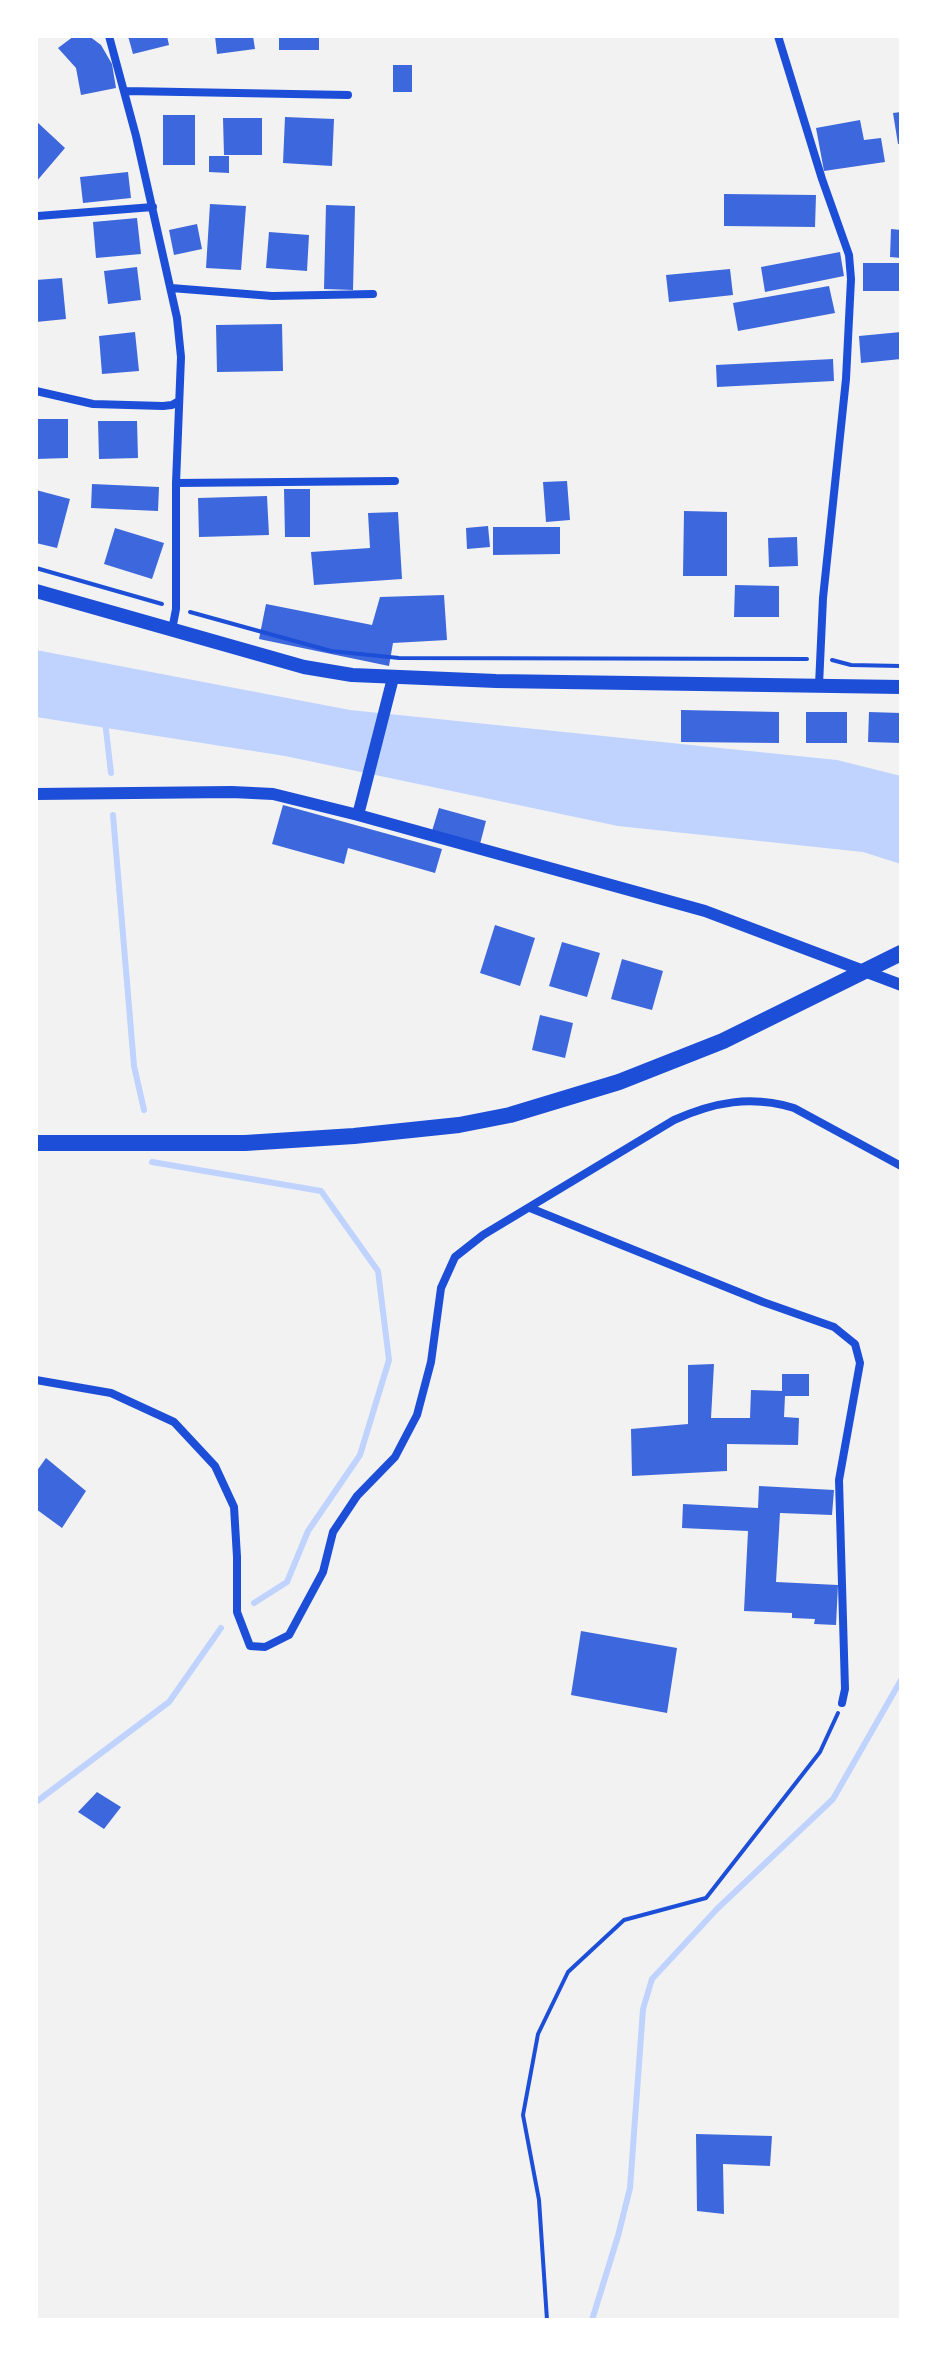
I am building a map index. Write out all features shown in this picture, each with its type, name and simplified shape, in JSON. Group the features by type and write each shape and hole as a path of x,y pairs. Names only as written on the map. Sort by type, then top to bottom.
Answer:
{"main road":[{"path":"36,591 334,673 393,678 901,687"},
{"path":"36,1143 245,1143 459,1125 510,1115 634,1077 723,1041 901,953"}],"street":[{"path":"109,36 126,91 153,207 171,288 181,357 176,483 176,609 172,630"},
{"path":"778,36 849,255 851,279 846,379 823,598 819,685"},
{"path":"126,91 348,95"},
{"path":"38,216 153,207"},
{"path":"171,288 272,296 373,294"},
{"path":"36,391 93,404 163,406 179,401"},
{"path":"176,483 395,481"},
{"path":"358,815 393,678"},
{"path":"36,794 273,794 705,911 901,985"},
{"path":"36,1380 111,1393 174,1422 215,1466 234,1507 237,1612 250,1646 265,1647 289,1635 323,1572 333,1532 357,1496 395,1457 417,1415 431,1362 441,1288 455,1257 483,1235 674,1120 729,1101 776,1102 794,1108 901,1166"},
{"path":"530,1208 763,1302 834,1327 855,1344 860,1363 839,1480 845,1689 842,1703"}],"path":[{"path":"36,568 331,651 399,658 821,659 851,665 901,666"},
{"path":"547,2320 539,2200 523,2115 538,2034 568,1972 624,1920 706,1898 820,1752 842,1703"}],"water":[{"path":"36,650 350,710 837,760 901,776 901,864 863,852 618,826 285,756 36,717"}],"building":[{"path":"74,36 89,36 101,45 112,64 116,88 81,95 76,68 58,48"},
{"path":"128,36 167,36 169,45 133,54"},
{"path":"215,36 253,36 255,49 217,54"},
{"path":"279,36 319,36 319,50 279,50"},
{"path":"393,65 412,65 412,92 393,92"},
{"path":"901,112 901,144 898,144 893,113"},
{"path":"163,115 195,115 195,165 163,165"},
{"path":"285,117 334,119 332,166 283,163"},
{"path":"223,118 262,118 262,155 224,155"},
{"path":"860,120 864,140 881,138 885,162 824,171 816,128"},
{"path":"36,121 65,148 36,182"},
{"path":"209,156 229,156 229,173 209,172"},
{"path":"128,172 131,198 83,203 80,177"},
{"path":"724,194 816,195 815,227 724,226"},
{"path":"210,204 246,206 241,270 206,268"},
{"path":"326,205 355,206 353,290 324,289"},
{"path":"137,218 141,254 96,258 93,222"},
{"path":"197,224 202,249 174,255 169,230"},
{"path":"891,229 901,230 901,258 890,257"},
{"path":"269,232 309,235 307,271 266,268"},
{"path":"840,252 844,276 765,292 761,267"},
{"path":"863,263 901,263 901,291 863,291"},
{"path":"137,267 141,300 108,304 104,271"},
{"path":"730,269 733,295 669,302 666,275"},
{"path":"62,278 66,319 36,322 36,280"},
{"path":"829,286 835,313 738,331 733,303"},
{"path":"282,324 283,371 217,372 216,325"},
{"path":"135,332 139,371 102,374 99,336"},
{"path":"901,332 901,359 861,363 859,336"},
{"path":"833,359 834,381 717,387 716,365"},
{"path":"36,419 68,419 68,458 36,459"},
{"path":"98,421 137,421 138,458 99,459"},
{"path":"567,481 570,520 546,522 543,482"},
{"path":"92,484 159,487 158,511 91,508"},
{"path":"284,489 310,489 310,537 285,537"},
{"path":"36,490 70,499 57,548 36,543"},
{"path":"267,496 269,535 199,537 198,498"},
{"path":"684,511 727,512 727,576 683,576"},
{"path":"398,512 402,579 314,585 311,552 370,548 368,513"},
{"path":"488,526 490,547 467,549 466,528"},
{"path":"493,527 560,527 560,554 493,555"},
{"path":"115,528 164,543 152,579 104,564"},
{"path":"797,537 798,566 769,567 768,538"},
{"path":"735,585 779,586 779,617 734,617"},
{"path":"444,595 447,640 393,643 389,666 259,639 266,604 372,625 380,597"},
{"path":"681,710 779,712 779,743 681,742"},
{"path":"806,712 847,712 847,743 806,743"},
{"path":"869,712 901,713 901,743 868,742"},
{"path":"283,805 442,849 435,873 348,848 344,864 272,844"},
{"path":"439,808 486,821 480,844 432,831"},
{"path":"495,925 535,938 520,986 480,973"},
{"path":"562,942 600,953 587,997 549,986"},
{"path":"622,959 663,971 652,1010 611,999"},
{"path":"540,1015 573,1023 565,1058 532,1050"},
{"path":"714,1364 711,1418 750,1418 751,1390 782,1391 782,1374 809,1374 809,1396 785,1396 784,1417 799,1418 798,1445 727,1444 727,1471 632,1476 631,1429 688,1424 688,1365"},
{"path":"46,1458 86,1491 62,1528 36,1509 36,1472"},
{"path":"759,1486 834,1490 832,1515 780,1513 776,1582 838,1585 836,1625 814,1624 815,1619 792,1618 792,1613 744,1611 748,1531 682,1528 683,1504 758,1508"},
{"path":"581,1631 677,1648 667,1713 571,1695"},
{"path":"97,1792 121,1807 104,1829 78,1812"},
{"path":"696,2134 772,2136 770,2166 723,2164 724,2214 697,2211"}],"waterway":[{"path":"105,721 111,773"},
{"path":"113,815 134,1066 144,1110"},
{"path":"152,1162 321,1191 378,1271 389,1360 360,1455 308,1531 287,1582 254,1603"},
{"path":"36,1802 169,1702 221,1628"},
{"path":"592,2320 630,2188 643,2009 652,1979 717,1909 833,1799 901,1680"}]}
